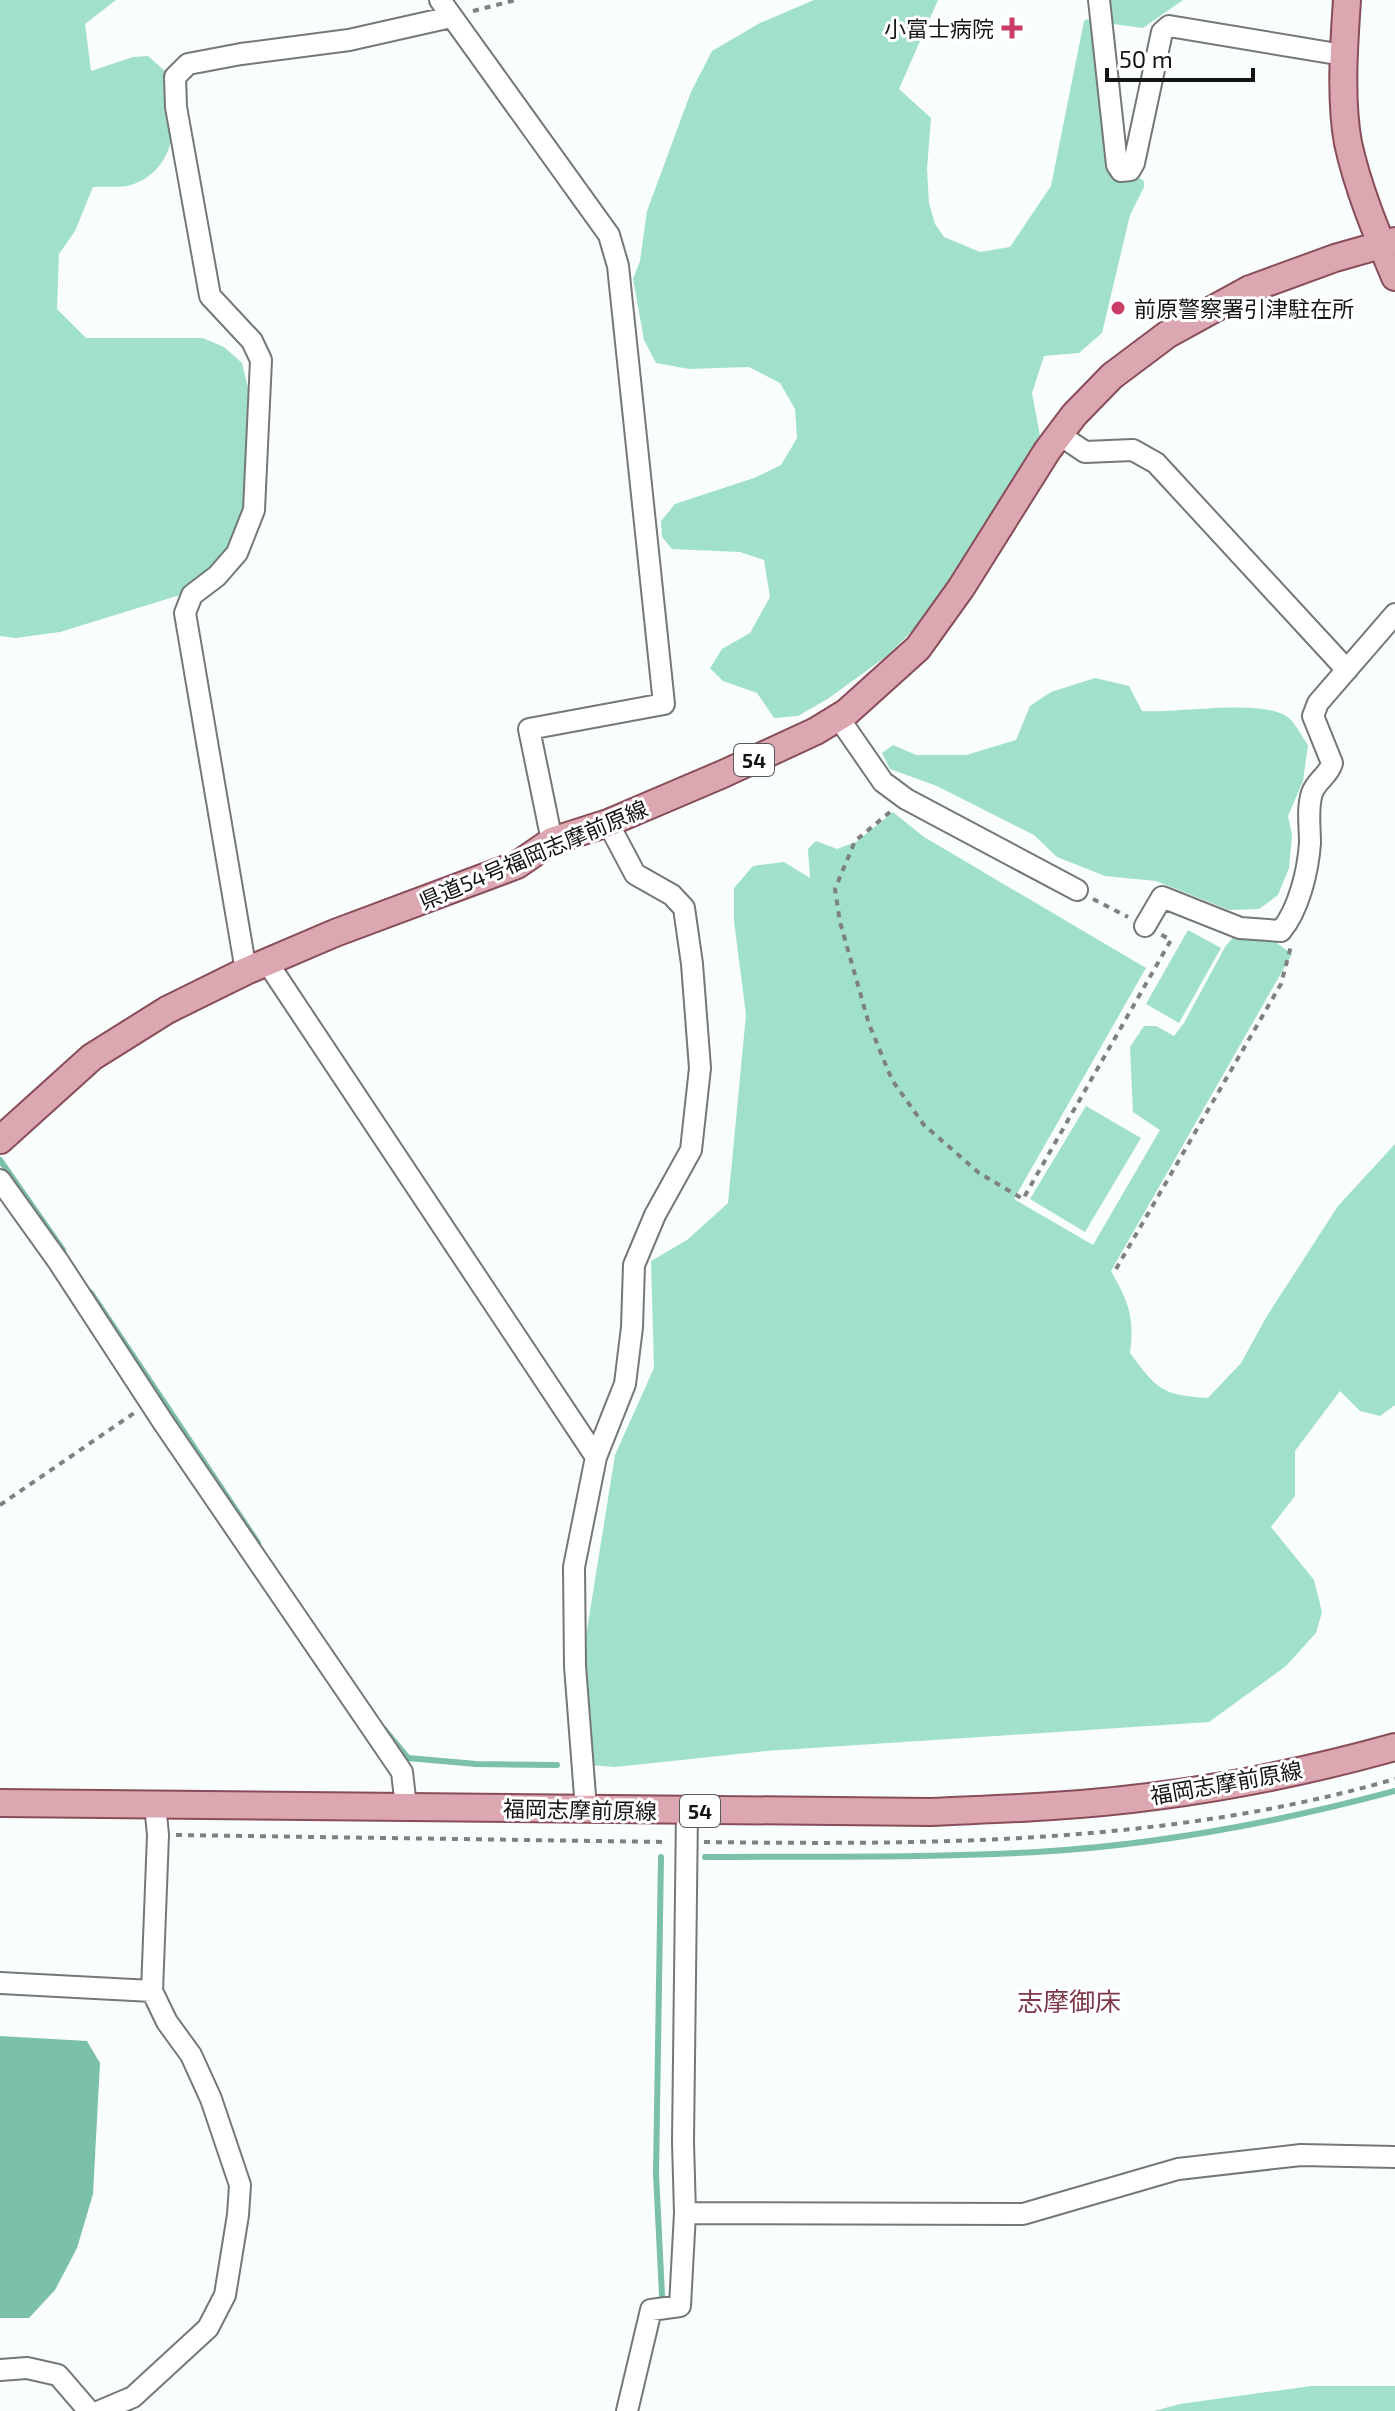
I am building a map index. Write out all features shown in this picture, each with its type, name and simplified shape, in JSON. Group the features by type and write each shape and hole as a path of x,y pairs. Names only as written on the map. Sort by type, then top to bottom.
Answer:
{"main road":[{"path":"1347,0 1343,55 1348,140 1361,191 1389,244 1395,277"},
{"name":"県道54号福岡志摩前原線","path":"4,1129 92,1057 167,1010 335,933 517,865 552,841 608,823 774,751 838,717 884,681 918,648 1074,415 1112,376 1168,334 1250,289 1335,258 1389,244"},
{"name":"福岡志摩前原線","path":"0,1803 930,1812 1052,1806 1204,1789 1350,1760 1395,1747"}],"street":[{"path":"1099,0 1117,165 1121,171 1130,170 1134,163 1162,32 1169,26 1343,55"},
{"path":"552,841 529,729 664,704 618,266 609,235 445,8 349,40 188,64 175,77 176,107 210,296 252,341 261,360 254,510 237,553 217,576 192,595 185,613 256,967 596,1457"},
{"path":"1060,435 1085,452 1133,450 1156,463 1347,670"},
{"path":"1145,926 1162,897 1240,928 1281,931 1293,913 1304,877 1310,847 1312,793 1332,763 1313,716 1318,703 1395,614"},
{"path":"838,717 883,782 906,799 1077,890"},
{"path":"586,1809 575,1666 574,1567 596,1457 625,1384 632,1327 634,1265 655,1215 691,1150 700,1068 684,908 672,895 635,874 608,823"},
{"path":"0,1180 58,1261 150,1402 402,1772 406,1807"},
{"path":"100,2411 133,2397 208,2328 225,2295 238,2215 240,2185 211,2099 191,2055 167,2022 152,1991 158,1835 155,1804"},
{"path":"627,2411 651,2310 680,2306 685,2213 687,1811"},
{"path":"0,1983 152,1991"},
{"path":"685,2213 1023,2214 1178,2169 1301,2155 1395,2157"},
{"path":"0,2370 27,2368 58,2375 89,2411"}],"path":[{"path":"445,8 516,0"},
{"path":"906,799 855,841 835,889 853,971 869,1024 892,1080 924,1125 979,1173 1023,1199 1171,940 1077,890"},
{"path":"1116,1269 1281,984 1291,946 1281,931"},
{"path":"0,1505 150,1402"}],"shaded area":[{"path":"0,0 116,0 85,24 91,71 133,57 148,56 165,71 171,128 166,155 162,163 140,182 127,186 93,187 75,231 59,254 57,309 86,338 203,338 224,347 242,363 248,388 244,518 212,567 180,595 60,632 16,638 0,636"},
{"path":"814,0 938,0 899,89 931,118 927,169 929,203 935,224 944,237 980,252 1010,247 1051,186 1084,21 1088,19 1091,23 1109,172 1122,181 1139,178 1144,181 1144,187 1130,215 1102,333 1079,353 1044,356 1032,393 1040,436 936,602 888,655 829,698 798,716 774,718 757,693 723,681 710,668 722,649 750,633 770,597 764,560 740,552 672,549 662,537 661,521 675,504 754,478 781,465 797,438 795,409 780,383 749,367 689,369 656,363 644,340 633,279 640,261 647,211 691,92 712,51 760,23"},
{"path":"1109,0 1183,0 1143,28 1113,24"},
{"path":"1095,678 1129,686 1142,711 1262,709 1278,712 1293,722 1308,745 1303,781 1288,816 1292,835 1289,868 1278,895 1259,909 1229,910 1156,881 1105,876 1057,857 1034,835 937,786 890,769 882,753 893,745 916,755 966,755 1016,740 1030,706 1051,692"},
{"path":"893,812 924,837 1146,968 1014,1199 1093,1245 1160,1130 1133,1112 1130,1047 1144,1026 1156,1026 1174,1036 1234,936 1274,941 1292,954 1111,1271 1129,1310 1132,1329 1130,1353 1139,1365 1154,1382 1170,1392 1208,1398 1241,1363 1267,1316 1338,1206 1395,1144 1395,1405 1380,1416 1360,1411 1340,1391 1295,1451 1295,1496 1271,1527 1314,1580 1322,1612 1316,1633 1286,1666 1209,1722 766,1751 615,1767 589,1765 583,1655 615,1455 654,1368 651,1261 687,1240 728,1203 746,1015 734,921 734,888 753,866 784,862 810,878 808,849 816,841 837,849 856,842"},
{"path":"1188,930 1221,948 1179,1023 1146,1004"},
{"path":"1086,1106 1141,1138 1085,1232 1030,1199"},
{"path":"0,2036 87,2041 100,2063 93,2194 77,2248 55,2290 29,2318 0,2318"},
{"path":"1311,2386 1395,2386 1395,2411 1154,2411 1180,2404"}],"waterway":[{"path":"0,1160 63,1250"},
{"path":"91,1293 258,1543"},
{"path":"383,1728 408,1758 476,1764 557,1765"},
{"path":"705,1857 954,1855 1082,1849 1218,1830 1307,1813 1395,1791"},
{"path":"661,1857 656,2174 662,2295"}],"place":[{"name":"小富士病院","path":"1012,28"},
{"name":"前原警察署引津駐在所","path":"1118,308"}],"district":[{"name":"志摩御床","path":"1069,2000"}]}
